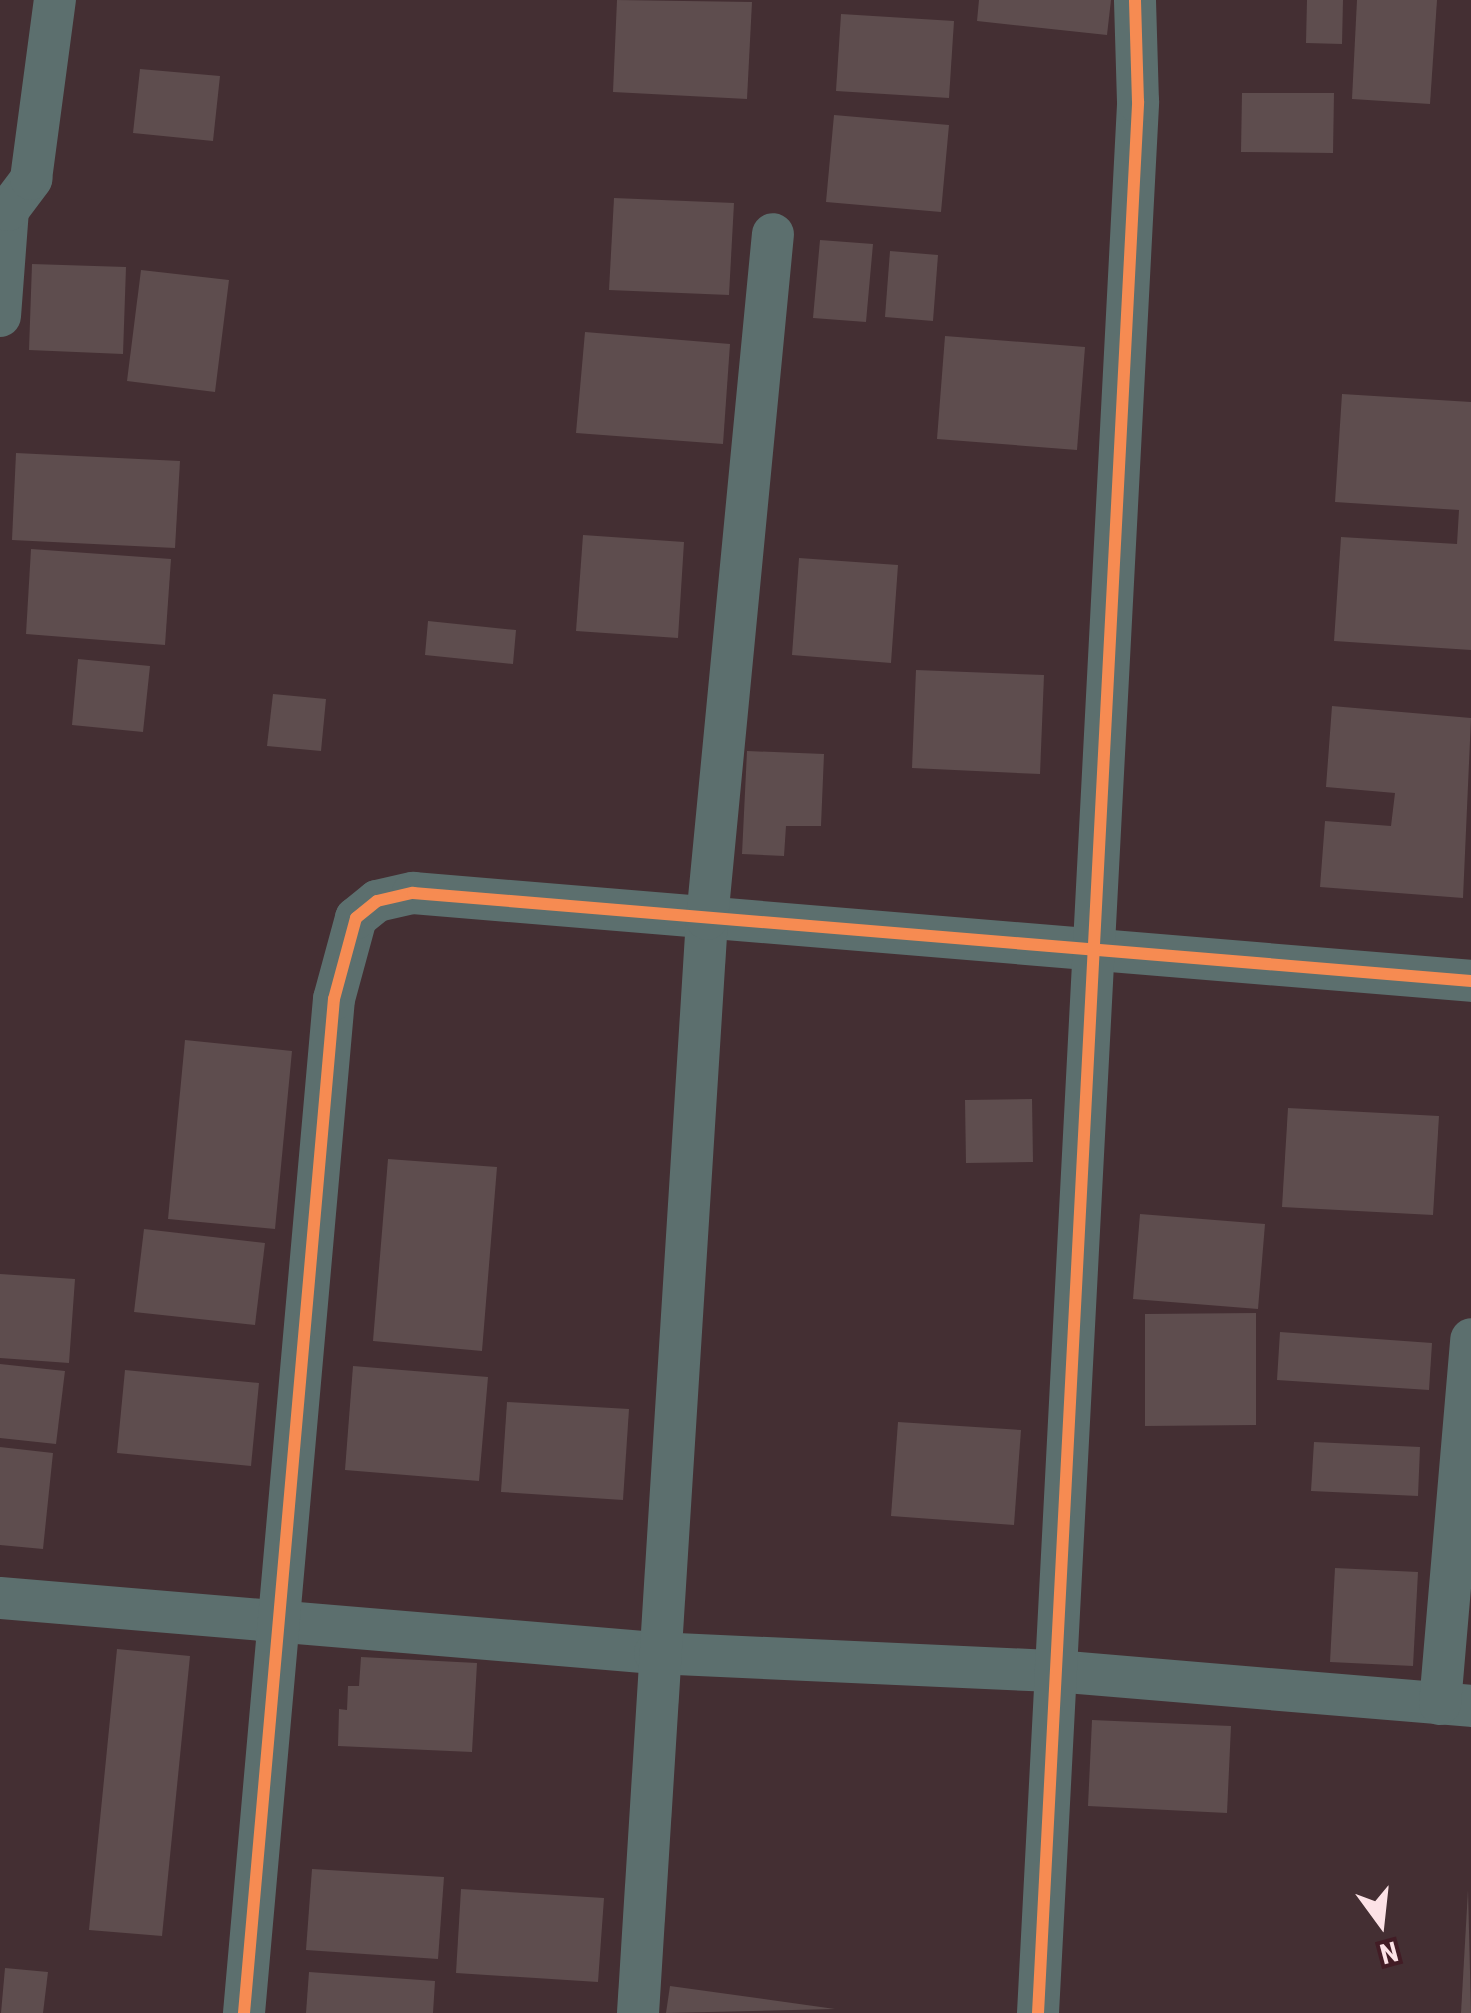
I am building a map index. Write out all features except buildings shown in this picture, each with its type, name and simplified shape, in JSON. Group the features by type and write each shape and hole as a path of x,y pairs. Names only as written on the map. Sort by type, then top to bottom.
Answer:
{"street":[{"path":"0,316 8,210 31,180 55,0"},
{"path":"1038,2013 1088,947 1138,102 1135,0"},
{"path":"638,2013 656,1653 707,919 773,234"},
{"path":"244,2013 272,1624 334,998 356,918 377,901 413,893 1471,981"},
{"path":"0,1598 272,1624 656,1653 1055,1671 1455,1705 1471,1338"}],"cycle path":[{"path":"1038,2013 1138,102 1135,0"},
{"path":"244,2013 334,999 356,918 377,901 413,893 1471,981"}]}
